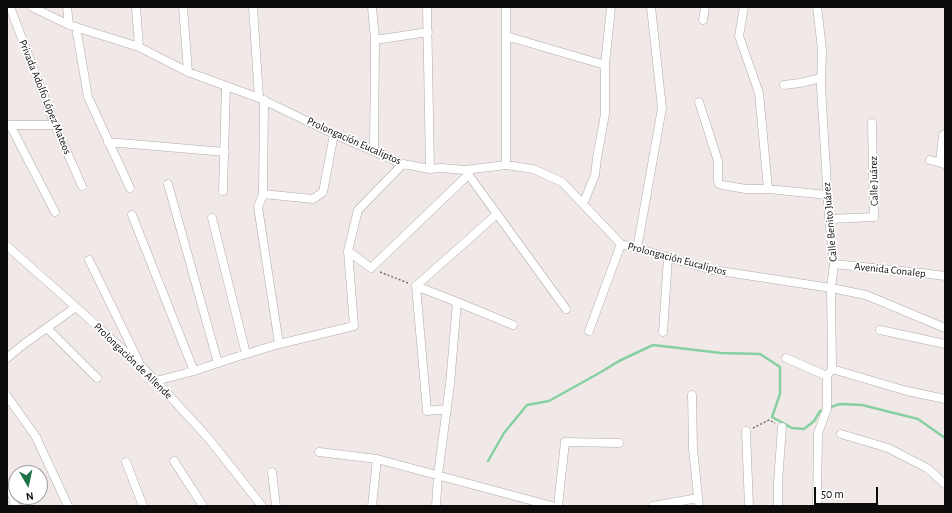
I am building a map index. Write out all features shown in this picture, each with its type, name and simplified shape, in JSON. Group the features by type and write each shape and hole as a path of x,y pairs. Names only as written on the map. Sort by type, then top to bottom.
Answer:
{"street":[{"name":"Privada Adolfo López Mateos","path":"10,7 55,125 82,186"},
{"name":"Prolongación Eucaliptos","path":"32,7 73,26 139,47 188,72 261,99 334,134 403,164 430,169 441,168 467,172 506,165 534,169 562,182 621,244 713,270 831,288 866,295 945,328"},
{"path":"67,7 73,26 88,97 130,188"},
{"path":"136,7 139,47"},
{"path":"183,7 188,72"},
{"path":"254,7 261,99 263,194 258,207 280,344"},
{"path":"372,7 375,40 374,151"},
{"path":"427,7 430,169"},
{"path":"506,7 506,165"},
{"path":"583,204 595,175 596,158 605,114 605,65 611,7"},
{"path":"637,248 662,108 651,7"},
{"path":"703,20 705,7"},
{"path":"744,7 740,36 758,93 768,189"},
{"name":"Calle Benito Juárez","path":"817,7 822,49 829,220 834,264 831,288 832,369"},
{"path":"375,40 428,32"},
{"path":"506,36 605,65"},
{"path":"784,85 822,78"},
{"path":"223,191 226,86"},
{"path":"699,102 718,160 719,184 746,189 768,189 828,195"},
{"name":"Calle Juárez","path":"829,220 874,217 872,123"},
{"path":"55,125 8,125 55,212"},
{"path":"263,194 313,199 323,192 334,134"},
{"path":"930,160 942,163 943,135 945,134"},
{"path":"108,142 225,152"},
{"path":"156,381 194,371 280,344 354,326 348,252 358,210 403,164"},
{"path":"348,252 370,268 467,172 566,309"},
{"path":"168,184 218,363"},
{"path":"416,286 497,214"},
{"path":"132,215 194,371"},
{"path":"212,218 246,354"},
{"path":"589,331 621,244"},
{"name":"Prolongación de Allende","path":"7,246 156,381 209,439 262,506"},
{"path":"663,332 668,258"},
{"path":"89,260 141,366"},
{"name":"Avenida Conalep","path":"834,264 945,276"},
{"path":"416,286 512,325"},
{"path":"416,286 427,411 447,409"},
{"path":"436,506 438,475 450,384 457,302"},
{"path":"7,358 76,307"},
{"path":"47,328 97,378"},
{"path":"880,330 945,344"},
{"path":"786,358 827,376"},
{"path":"817,506 818,433 827,409 827,376 832,369 907,391 945,399"},
{"path":"653,506 698,502 693,449 692,395"},
{"path":"7,396 36,437 68,506"},
{"path":"778,506 778,482 782,427"},
{"path":"746,431 749,506"},
{"path":"841,434 888,448 927,468 945,484"},
{"path":"558,506 565,442 620,443"},
{"path":"319,452 377,459 552,506"},
{"path":"372,506 377,459"},
{"path":"174,461 203,506"},
{"path":"126,462 143,506"},
{"path":"272,472 276,506"},
{"path":"7,485 12,494 15,506"}],"path":[{"path":"370,268 416,286"},
{"path":"746,431 770,420 782,427"}],"waterway":[{"path":"488,461 504,433 527,405 549,401 619,361 653,345 721,353 760,354 780,367 780,394 772,417 792,428 804,429 814,421 820,411 824,410"},
{"path":"828,408 840,404 862,405 918,419 945,438"}]}
